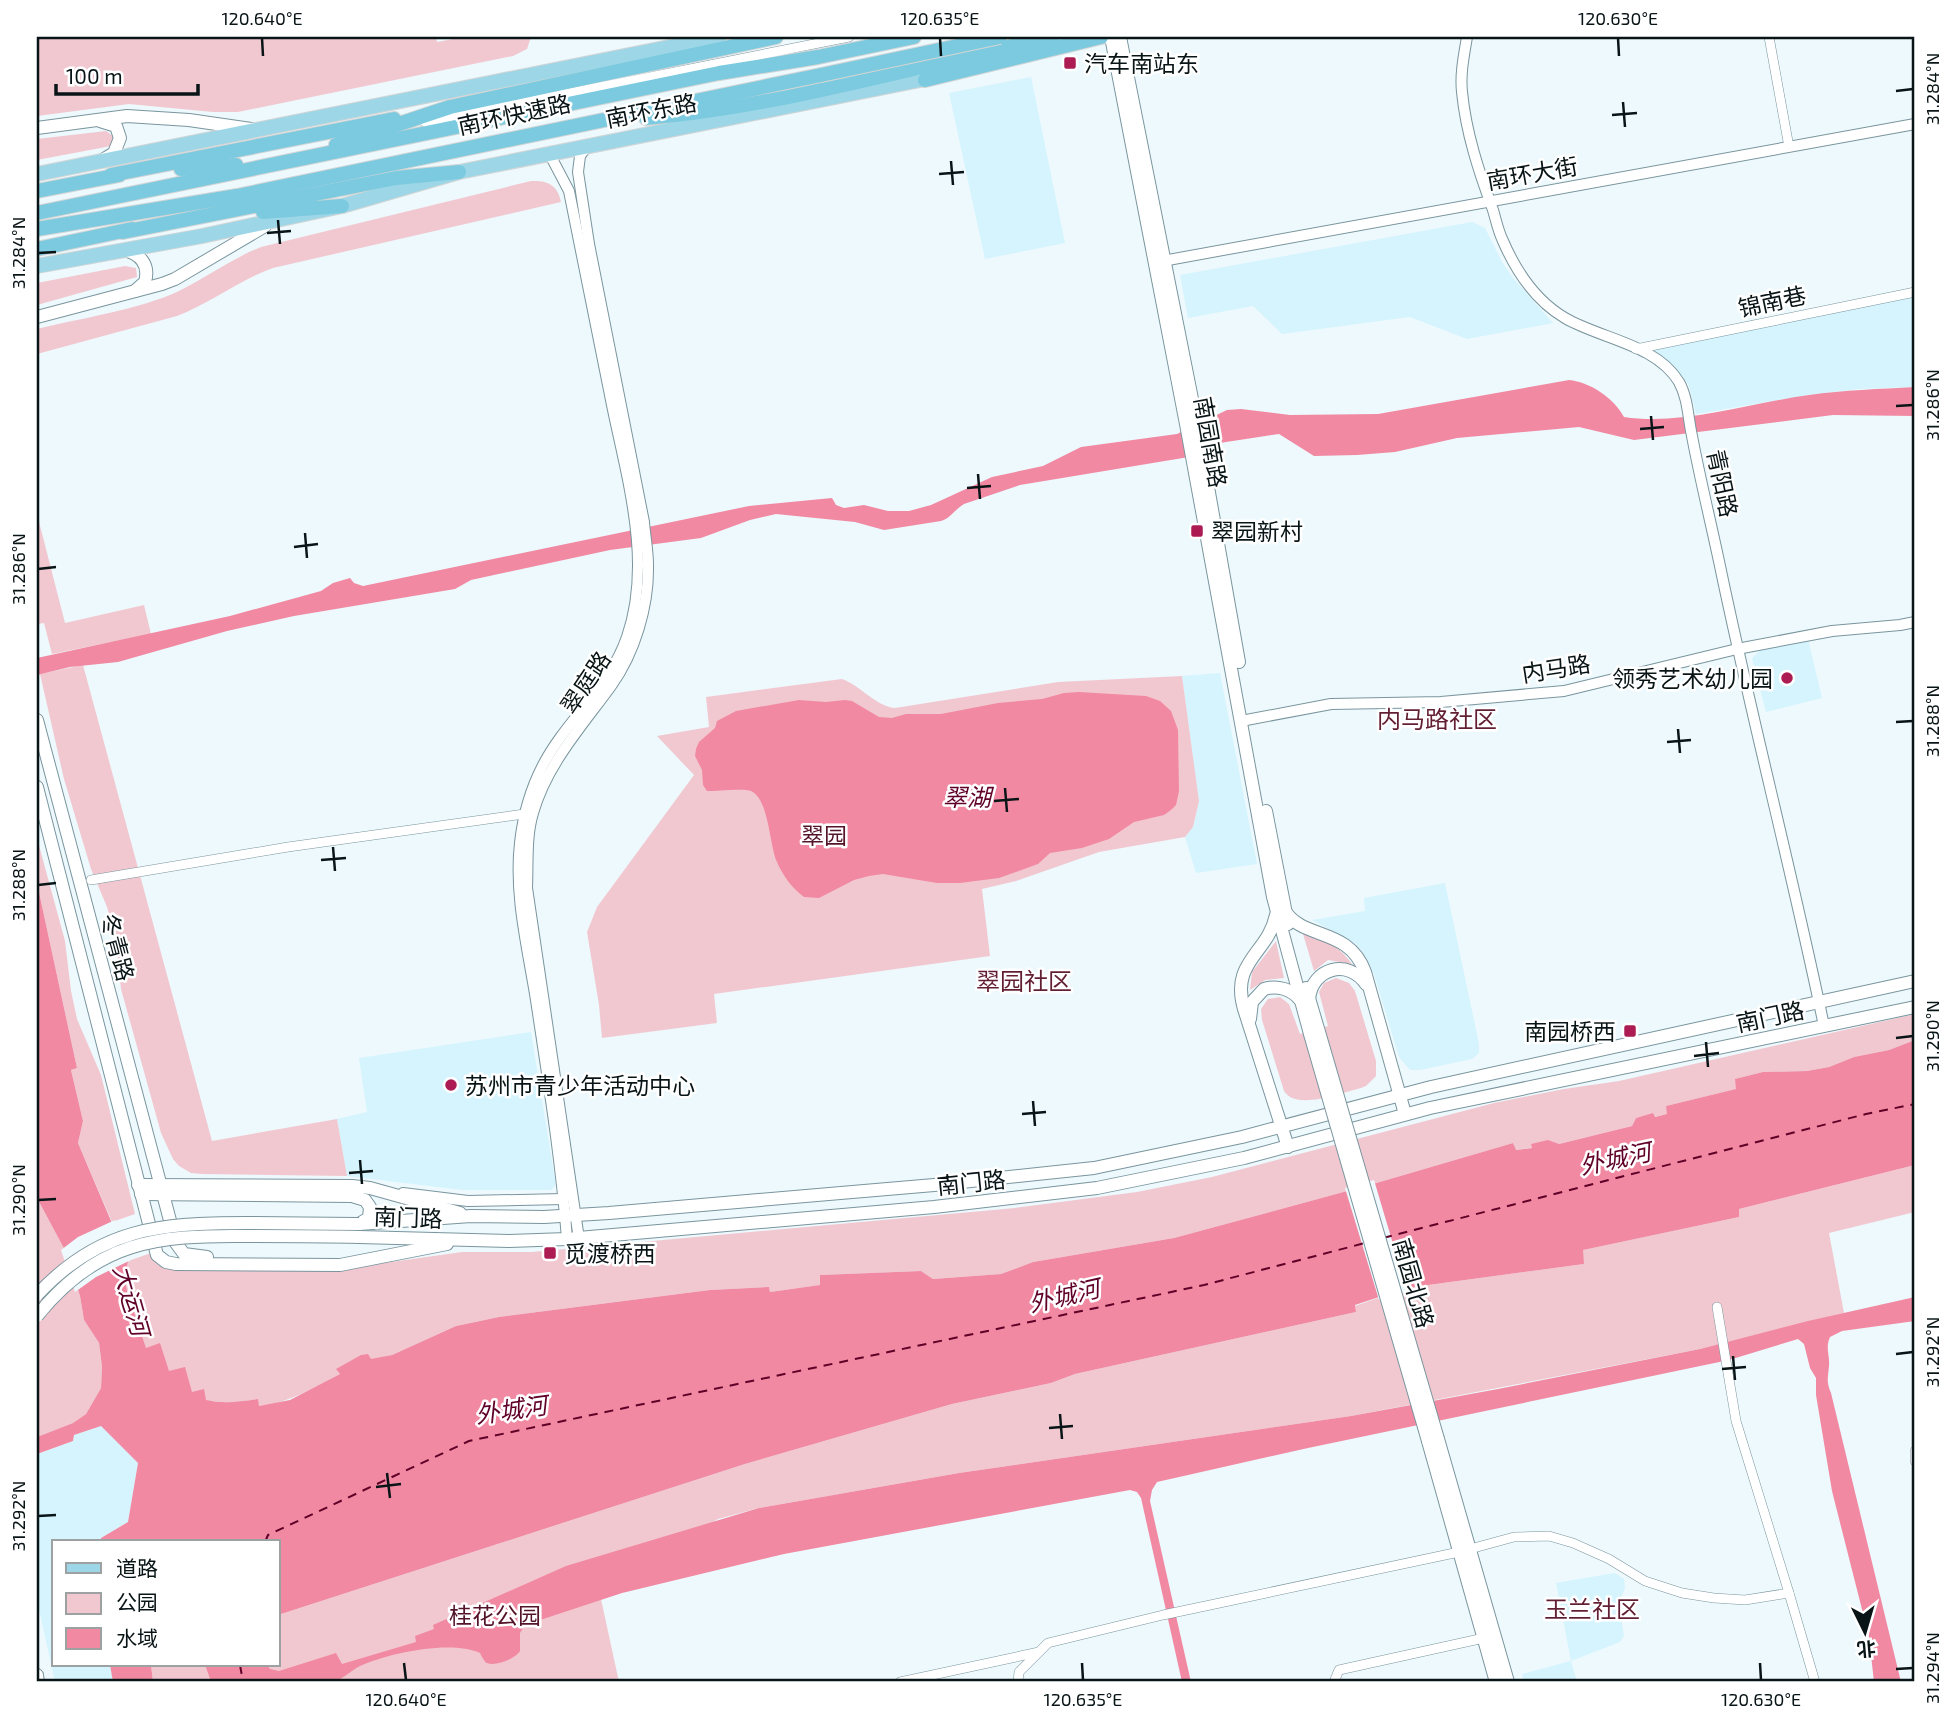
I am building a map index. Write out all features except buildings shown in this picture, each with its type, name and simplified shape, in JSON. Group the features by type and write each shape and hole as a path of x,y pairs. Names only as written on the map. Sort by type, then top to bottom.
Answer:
{"highway":[{"path":"37,191 776,37"},
{"name":"南环快速路","path":"38,213 816,51 914,37"},
{"name":"南环快速路","path":"39,229 237,196 1000,37"},
{"path":"575,124 711,112 892,76 1052,37"},
{"path":"925,80 1101,37"},
{"path":"328,147 450,107"},
{"path":"183,213 656,117"},
{"name":"南环快速路","path":"114,199 236,165 328,147 455,128"},
{"path":"111,175 236,165"},
{"path":"42,248 396,178 459,172"},
{"path":"123,232 237,196"},
{"path":"199,217 342,206"}],"main road":[{"path":"37,174 719,37"},
{"path":"979,37 982,52"},
{"name":"南环东路","path":"43,265 272,222 342,206 459,172 549,153 925,80 1068,37"},
{"name":"南园南路","path":"1111,37 1160,262"},
{"name":"南园南路","path":"1120,37 1278,896"},
{"path":"37,128 127,116 259,130"},
{"path":"93,120 112,123 120,134 116,150 98,162"},
{"path":"37,317 175,279 272,222"},
{"path":"121,250 137,255 145,263 147,277 143,285 135,291"},
{"name":"冬青路","path":"37,720 179,1248 193,1257 368,1254 372,1250 372,1243 359,1230"},
{"name":"冬青路","path":"37,787 155,1251 162,1259 173,1264 340,1265 468,1240"},
{"name":"南园北路","path":"1278,896 1314,1033 1465,1550 1508,1682"},
{"path":"1288,1147 1242,999 1240,983 1280,910 1338,940 1356,954 1363,966 1405,1114"},
{"path":"1251,1027 1251,1005 1256,995 1264,989 1283,989 1305,1001 1318,977 1336,969 1357,974 1371,994"},
{"name":"南门路","path":"37,1316 57,1293 91,1266 151,1241 201,1236 359,1230 471,1216 571,1216 1041,1175 1094,1168 1177,1152 1400,1094 1915,981"},
{"name":"南门路","path":"37,1295 80,1258 112,1241 145,1229 187,1223 359,1230 468,1240 573,1239 1042,1196 1143,1180 1288,1147 1405,1114 1915,1007"},
{"path":"139,1190 352,1186 370,1188 471,1216"},
{"path":"162,1189 352,1196 365,1200 370,1207 369,1218 359,1230"},
{"name":"南园北路","path":"1465,1550 1496,1682"},
{"path":"37,1675 38,1682"}],"street":[{"path":"387,129 816,51 849,37"},
{"name":"青阳路","path":"1467,37 1462,62 1461,91 1474,156 1501,239 1513,261 1530,286 1561,316 1657,359 1671,371 1686,398 1737,649 1824,1026"},
{"path":"1769,37 1789,147"},
{"name":"南环大街","path":"1160,262 1915,124"},
{"name":"翠庭路","path":"573,1239 527,888 529,840 533,813 555,762 612,685 635,639 646,592 648,566 643,550 578,172 580,156 587,146"},
{"name":"翠庭路","path":"549,153 569,191 639,523"},
{"name":"锦南巷","path":"1636,349 1915,292"},
{"name":"翠庭路","path":"571,1216 565,1199 519,894 518,872 524,814 544,763 607,678 627,639 643,550"},
{"name":"内马路","path":"1245,720 1331,704 1441,702 1564,691 1737,649 1832,631 1915,622"},
{"path":"91,880 524,814"},
{"path":"370,1188 468,1200 565,1199"},
{"path":"1717,1307 1736,1422 1815,1682"},
{"path":"1915,1451 1915,1461"},
{"path":"1018,1682 1019,1672 1048,1643 1514,1537 1549,1536 1573,1543 1609,1559 1645,1581 1682,1593 1745,1600 1789,1593"},
{"path":"1334,1682 1339,1670 1484,1638"},
{"path":"900,1682 1040,1651"}],"shaded area":[{"path":"1031,77 1065,243 985,259 949,93"},
{"path":"1472,222 1485,228 1513,278 1553,323 1467,339 1410,317 1282,334 1253,306 1188,318 1180,275"},
{"path":"1915,296 1915,387 1859,389 1808,395 1696,414 1689,386 1683,377 1672,365 1649,349"},
{"name":"领秀艺术幼儿园","path":"1808,639 1822,698 1766,712 1752,658 1762,649"},
{"path":"1220,673 1257,864 1196,873 1185,837 1193,827 1199,801 1182,676"},
{"path":"1445,883 1479,1053 1472,1059 1410,1070 1399,1057 1374,974 1364,954 1356,944 1312,920 1365,911 1364,898"},
{"name":"苏州市青少年活动中心","path":"531,1032 555,1180 555,1186 551,1190 462,1190 347,1176 337,1119 367,1112 359,1058"},
{"path":"101,1426 138,1463 128,1522 100,1540 52,1540 52,1666 110,1666 113,1682 55,1682 37,1600 37,1454 73,1441 74,1435"},
{"path":"1615,1573 1624,1579 1625,1588 1619,1603 1624,1636 1620,1642 1571,1661 1556,1583"},
{"path":"1571,1661 1577,1682 1524,1682 1522,1674"}],"green space":[{"path":"37,37 436,37 437,42 464,37 531,37 527,49 513,56 238,112 129,104 37,116"},
{"path":"106,131 113,136 114,142 111,146 37,160 37,139"},
{"path":"531,181 542,181 551,185 557,191 561,202 273,268 177,316 37,354 37,329 163,298 261,247"},
{"path":"125,266 136,268 137,277 37,305 37,283"},
{"path":"37,514 65,623 144,605 151,634 52,654 44,623 37,624"},
{"path":"83,665 212,1141 337,1119 347,1176 191,1173 173,1159 161,1133 121,989 116,941 64,779 40,674"},
{"name":"翠园","path":"1182,676 1199,801 1193,827 1185,837 1099,852 1016,881 982,889 990,956 714,994 717,1023 602,1038 587,932 597,907 694,775 657,736 709,727 706,697 842,679 881,703 895,708 1058,682"},
{"path":"37,838 65,941 77,1019 101,1075 135,1214 112,1222 78,1143 83,1121 71,1070 77,1068 37,883"},
{"path":"1303,934 1330,944 1352,964 1328,960 1314,971"},
{"path":"1276,941 1284,978 1265,980 1250,990 1252,972"},
{"path":"1336,978 1349,983 1355,991 1376,1061 1376,1076 1366,1086 1320,1099 1298,1100 1284,1091 1261,1009 1268,999 1280,997 1289,1004 1300,1034 1328,1026 1319,992 1324,983"},
{"path":"1915,1014 1915,1040 1889,1050 1854,1057 1829,1067 1807,1071 1763,1072 1736,1079 1737,1089 1666,1106 1668,1114 1636,1118 1632,1126 1559,1144 1515,1150 1513,1143 1174,1238 1033,1262 1001,1274 933,1279 921,1271 820,1275 821,1285 770,1292 769,1287 710,1290 499,1317 456,1326 392,1355 337,1369 340,1374 310,1389 281,1402 259,1406 257,1399 236,1403 206,1401 192,1393 146,1349 125,1279 128,1261 154,1252 156,1261 370,1265 462,1252 532,1252 1015,1208 1137,1192 1212,1177 1494,1103 1619,1081"},
{"name":"桂花公园","path":"1915,1165 1915,1212 1829,1233 1844,1313 1700,1349 1351,1416 959,1473 759,1508 718,1519 567,1610 601,1599 619,1682 271,1682 266,1666 280,1666 280,1614 745,1464 952,1404 1356,1312 1355,1306 1406,1288 1584,1264 1582,1250 1739,1217 1739,1209"},
{"path":"37,1198 67,1254 80,1296 84,1320 99,1343 102,1367 101,1388 86,1414 73,1423 37,1437"},
{"path":"151,1666 205,1666 211,1682 153,1682"}],"water":[{"path":"1569,380 1601,392 1614,403 1624,417 1646,419 1692,416 1809,395 1915,387 1915,416 1833,415 1634,440 1579,427 1457,438 1395,452 1357,455 1314,456 1279,434 1213,444 1213,453 1020,485 964,504 941,521 884,530 855,522 776,514 750,520 701,538 610,550 471,580 455,589 294,616 227,631 118,662 70,667 37,675 37,658 230,616 321,591 333,583 350,578 354,583 363,586 749,506 832,498 836,505 844,508 864,505 888,511 909,511 931,505 992,477 1043,466 1081,447 1177,434 1227,410 1241,409 1290,415 1378,414"},
{"name":"翠湖","path":"1079,692 1146,696 1160,701 1171,711 1178,730 1179,791 1176,805 1164,815 1134,822 1109,839 1082,848 1050,853 1038,864 999,878 937,883 883,874 854,880 819,898 804,897 792,886 779,867 765,812 757,796 748,790 707,791 695,756 699,742 715,728 717,721 736,711 799,700 852,701 879,717 892,718 906,714 941,714"},
{"name":"外城河","path":"37,883 77,1068 71,1070 83,1121 78,1143 128,1261 125,1279 127,1291 146,1348 160,1343 169,1371 185,1367 192,1392 204,1389 206,1400 232,1402 258,1399 259,1406 290,1400 340,1374 336,1369 361,1355 368,1354 371,1359 392,1355 456,1326 499,1317 710,1290 769,1287 770,1292 820,1285 820,1275 921,1271 933,1279 1001,1274 1033,1262 1174,1238 1513,1143 1516,1150 1532,1148 1531,1144 1548,1140 1559,1144 1632,1126 1636,1118 1653,1113 1655,1117 1667,1114 1666,1106 1736,1089 1735,1079 1763,1072 1807,1071 1829,1067 1915,1040 1915,1165 1739,1209 1739,1217 1583,1250 1584,1264 1406,1288 1355,1305 1356,1312 952,1404 745,1464 280,1614 280,1540 100,1540 128,1522 138,1463 101,1426 74,1435 73,1441 37,1454 37,1437 73,1423 86,1414 101,1388 102,1367 99,1343 84,1320 80,1296 67,1254 37,1198"},
{"path":"1915,1297 1915,1321 1842,1331 1830,1337 1828,1345 1828,1385 1901,1682 1874,1682 1869,1637 1832,1491 1816,1395 1816,1378 1810,1368 1804,1344 1798,1339 1729,1360 1157,1482 1150,1501 1191,1682 1182,1682 1141,1498 1137,1492 1130,1490 784,1554 622,1593 525,1625 520,1633 518,1654 495,1664 486,1663 480,1653 467,1649 437,1648 373,1661 332,1682 211,1682 205,1666 268,1666 279,1671 336,1653 342,1664 416,1642 415,1636 434,1629 433,1625 566,1566 759,1508 959,1473 1351,1416 1700,1349"},
{"path":"110,1666 151,1666 153,1682 113,1682"}],"pier":[{"path":"1374,1180 1407,1291 1379,1300 1345,1188"},
{"path":"115,1220 131,1260 96,1277 75,1292 61,1250 78,1237"}],"ferry route":[{"path":"1383,1238 1866,1114 1915,1104"},
{"path":"266,1540 268,1535 469,1441 1204,1285 1365,1243"},
{"path":"240,1666 243,1682"}],"place":[{"name":"汽车南站东","path":"1070,63"},
{"name":"翠园新村","path":"1197,531"},
{"name":"领秀艺术幼儿园","path":"1787,678"},
{"name":"南园桥西","path":"1630,1031"},
{"name":"苏州市青少年活动中心","path":"451,1085"},
{"name":"觅渡桥西","path":"550,1253"}],"district":[{"name":"内马路社区","path":"1437,718"},
{"name":"翠园社区","path":"1024,980"},
{"name":"玉兰社区","path":"1592,1608"}],"water label":[{"name":"大运河","path":"132,1300"}]}
